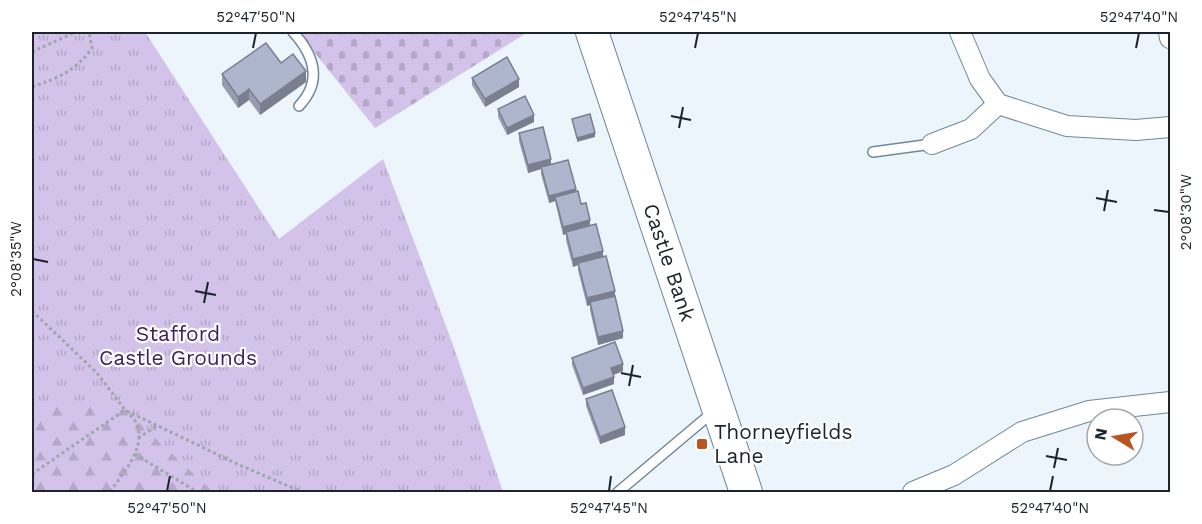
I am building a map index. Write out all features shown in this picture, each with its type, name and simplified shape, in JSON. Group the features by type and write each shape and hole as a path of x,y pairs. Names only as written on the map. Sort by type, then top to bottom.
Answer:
{"highway":[{"name":"Castle Bank","path":"592,32 746,492"}],"street":[{"path":"960,32 980,79 998,104 1067,126 1136,130 1170,127"},
{"path":"1169,32 1170,38"},
{"path":"932,144 971,129 998,104"},
{"path":"913,492 954,475 1022,432 1089,411 1170,402"}],"lane":[{"path":"293,32 307,49 315,71 312,87 299,106"},
{"path":"873,152 932,144"},
{"path":"618,492 717,409"}],"path":[{"path":"32,52 75,32"},
{"path":"32,87 56,79 81,64 92,48 89,32"},
{"path":"32,310 97,373 137,424 138,438 135,454 110,492"},
{"path":"126,410 302,492"},
{"path":"32,474 126,410"},
{"path":"138,438 158,426"},
{"path":"135,454 197,492"}],"green space":[{"name":"Stafford Castle Grounds","path":"32,32 145,32 279,239 383,159 452,342 503,492 32,492"},
{"path":"298,32 528,32 375,128"},
{"path":"32,400 125,410 213,492 32,492"}],"building":[{"path":"266,43 281,63 293,54 306,71 260,104 249,89 238,97 222,74"},
{"path":"507,57 519,79 485,99 472,78"},
{"path":"525,96 534,115 507,128 498,109"},
{"path":"590,114 595,133 577,138 572,119"},
{"path":"543,127 551,159 528,165 519,133"},
{"path":"568,160 576,189 549,196 541,167"},
{"path":"578,191 581,204 586,203 590,220 563,227 555,197"},
{"path":"596,224 603,251 573,259 566,232"},
{"path":"606,256 615,291 587,298 578,263"},
{"path":"615,296 623,331 598,337 590,302"},
{"path":"615,342 623,364 611,368 614,377 583,388 572,358"},
{"path":"612,390 625,427 600,437 586,399"}],"place":[{"name":"Thorneyfields Lane","path":"702,444"}]}
